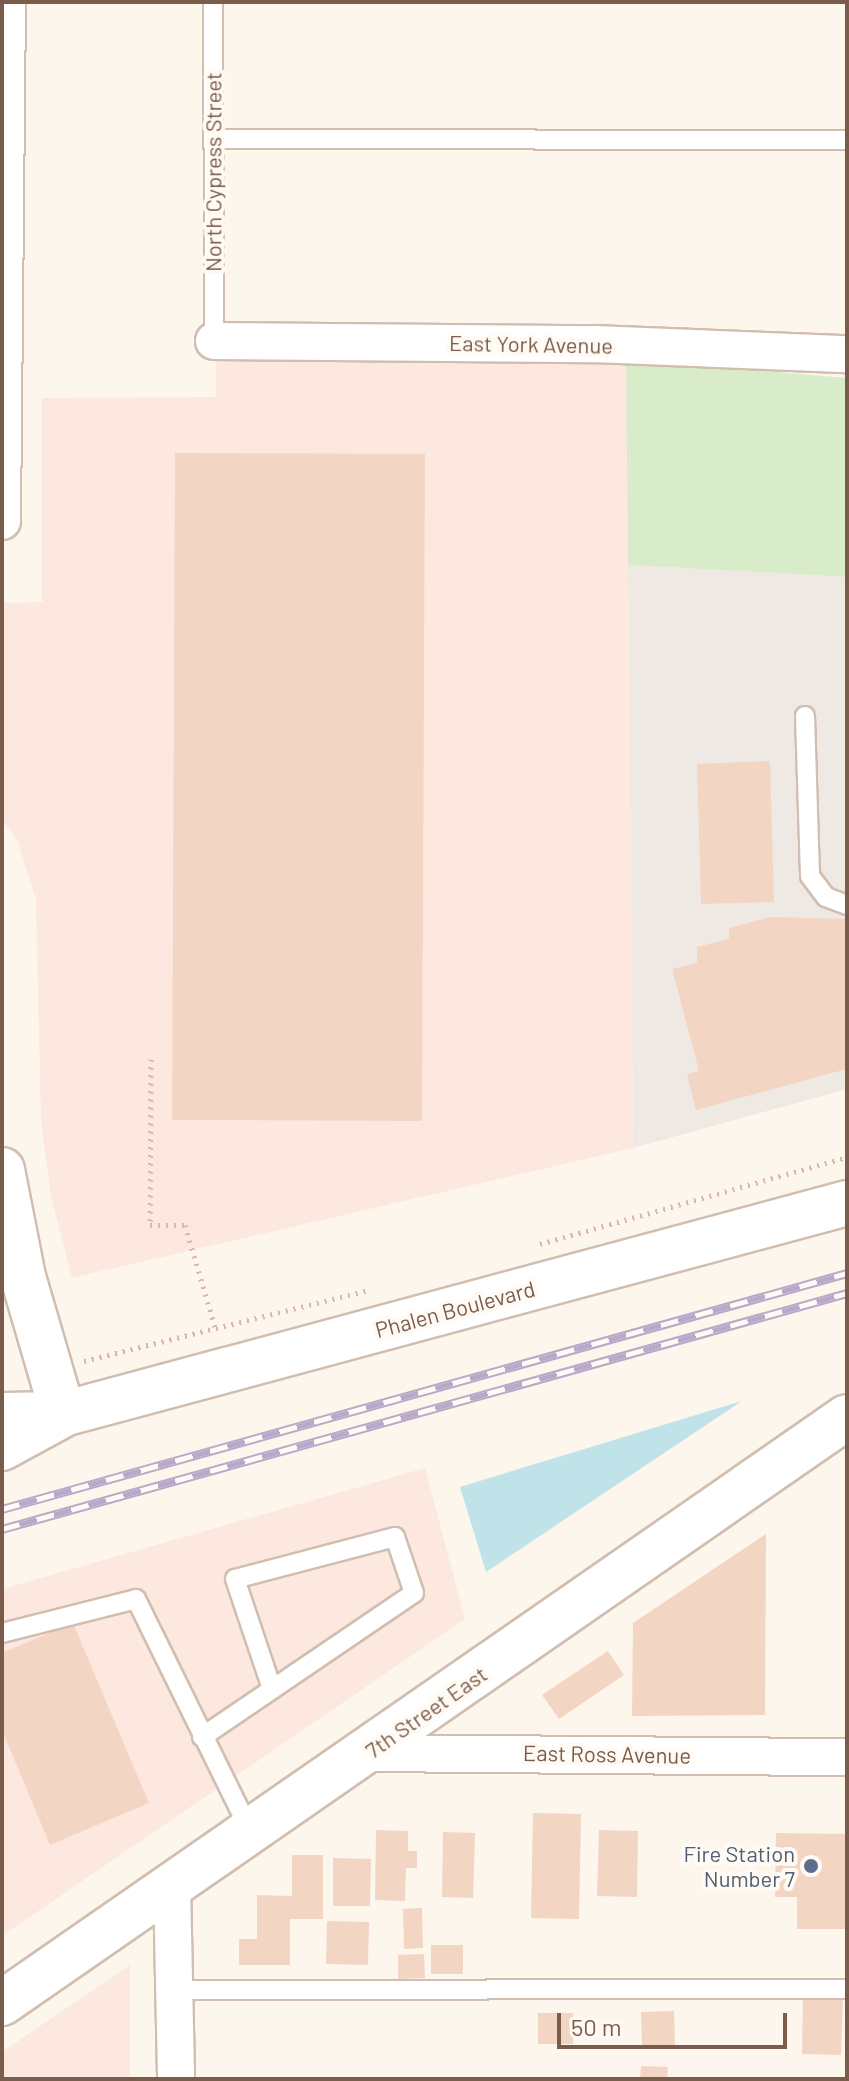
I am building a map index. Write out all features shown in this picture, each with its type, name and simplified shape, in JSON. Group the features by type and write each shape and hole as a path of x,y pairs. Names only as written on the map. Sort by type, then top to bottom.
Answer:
{"street":[{"path":"2,521 7,2"},
{"name":"East York Avenue","path":"214,341 594,344 847,354"},
{"path":"2,1170 23,1277 63,1414"},
{"name":"Phalen Boulevard","path":"2,1448 63,1414 847,1203"},
{"name":"Phalen Boulevard","path":"2,1415 63,1414"},
{"name":"7th Street East","path":"8,1989 367,1753 847,1417"},
{"name":"East Ross Avenue","path":"367,1753 847,1757"},
{"path":"172,1884 176,2079"}],"lane":[{"name":"North Cypress Street","path":"213,2 214,341"},
{"path":"213,139 847,140"},
{"path":"805,716 810,876 826,897 847,905"},
{"path":"202,1737 414,1593 395,1537 235,1579 272,1689"},
{"path":"2,1633 136,1599 202,1737 236,1793 250,1831"},
{"path":"175,1990 847,1989"}],"path":[{"path":"151,1059 150,1225 185,1225 215,1327"},
{"path":"531,1246 847,1157"},
{"path":"94,1359 374,1289"}],"shaded area":[{"path":"216,358 626,359 633,1148 72,1278 51,1197 41,1121 36,900 17,839 2,820 2,603 42,602 42,398 216,397"},
{"path":"628,565 847,577 847,1089 633,1148"},
{"path":"425,1468 465,1619 2,1936 2,1589"},
{"path":"130,1965 130,2079 2,2079 2,2052"}],"green space":[{"path":"626,359 847,378 847,577 628,565"}],"water":[{"path":"742,1401 486,1572 460,1487"}],"building":[{"path":"175,453 425,454 422,1121 172,1120"},
{"path":"770,761 774,902 701,904 697,764"},
{"path":"771,917 847,919 847,1069 696,1110 687,1074 699,1071 672,969 697,963 697,947 729,939 729,928"},
{"path":"766,1534 765,1715 632,1716 633,1623"},
{"path":"73,1623 149,1803 50,1845 2,1730 2,1653"},
{"path":"608,1651 624,1675 559,1719 542,1695"},
{"path":"533,1813 581,1814 579,1919 531,1918"},
{"path":"376,1830 408,1831 408,1851 417,1851 417,1868 406,1868 405,1901 375,1900"},
{"path":"599,1830 638,1831 637,1897 597,1896"},
{"path":"443,1832 475,1833 473,1898 442,1897"},
{"name":"Fire Station Number 7","path":"776,1833 847,1834 847,1929 797,1929 797,1897 775,1897"},
{"path":"292,1855 323,1855 323,1919 290,1919 290,1965 239,1965 239,1939 257,1939 257,1895 292,1896"},
{"path":"333,1858 371,1859 370,1906 333,1906"},
{"path":"422,1908 423,1948 404,1949 403,1909"},
{"path":"327,1921 369,1922 368,1965 326,1964"},
{"path":"431,1945 463,1945 463,1974 431,1974"},
{"path":"424,1954 425,1978 398,1979 398,1955"},
{"path":"803,1995 843,1996 841,2055 802,2054"},
{"path":"674,2011 675,2045 642,2046 641,2012"},
{"path":"538,2013 573,2013 573,2044 538,2044"},
{"path":"641,2066 668,2067 667,2079 640,2079"}],"railway":[{"path":"2,1509 847,1273"},
{"path":"2,1529 847,1293"}],"place":[{"name":"Fire Station Number 7","path":"811,1866"}]}
